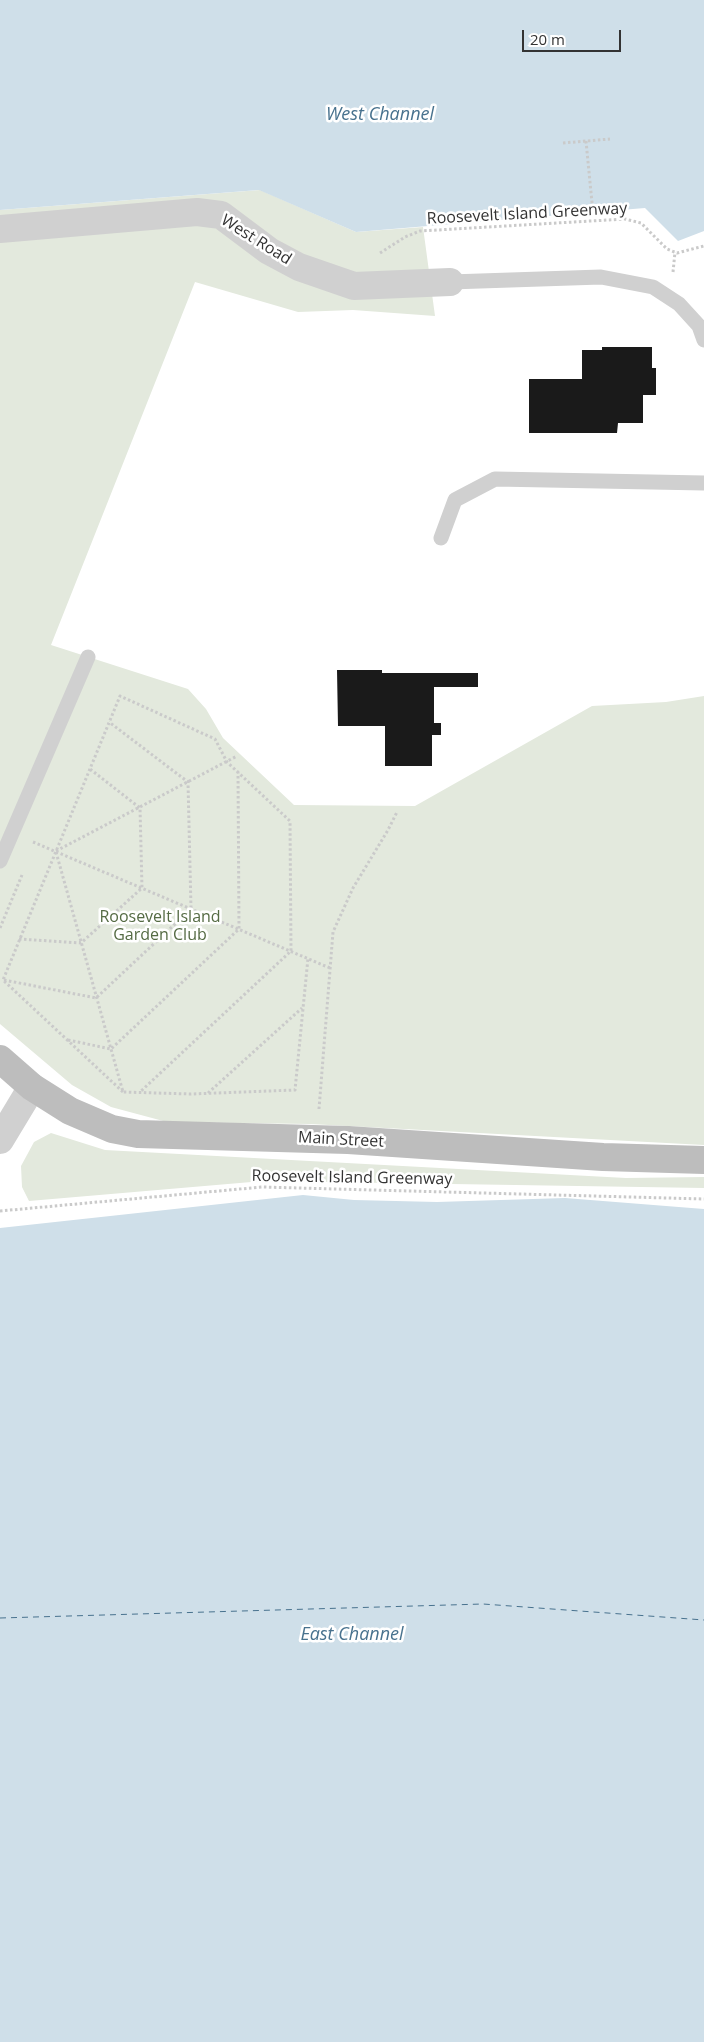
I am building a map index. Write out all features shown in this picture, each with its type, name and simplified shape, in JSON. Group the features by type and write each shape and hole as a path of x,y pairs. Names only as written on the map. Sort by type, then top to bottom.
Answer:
{"street":[{"name":"West Road","path":"0,229 198,212 221,215 269,251 300,267 354,286 450,282"},
{"name":"Main Street","path":"0,1059 32,1087 70,1111 112,1128 138,1134 330,1139 604,1157 704,1160"},
{"path":"0,1140 32,1087"}],"lane":[{"path":"450,282 601,277 653,287 679,304 699,326 704,340"},
{"path":"440,538 455,500 495,479 704,483"},
{"path":"0,861 88,657"}],"path":[{"path":"563,143 610,139"},
{"path":"586,141 593,213"},
{"name":"Roosevelt Island Greenway","path":"373,258 405,237 420,231 625,219 641,223 667,249 677,254 704,246"},
{"path":"2,980 120,696 216,740 227,762 290,821 291,951 140,1092"},
{"path":"109,722 188,782"},
{"path":"56,851 237,756"},
{"path":"90,769 140,808"},
{"path":"111,1049 239,929 238,772"},
{"path":"96,998 190,909 188,782"},
{"path":"19,939 81,943 142,888 140,808"},
{"path":"318,1115 333,932 353,888 397,812"},
{"path":"35,843 330,968"},
{"path":"56,851 123,1092"},
{"path":"2,980 123,1092 208,1093 295,1090 308,958"},
{"path":"2,980 96,998"},
{"path":"208,1093 303,1008"},
{"path":"66,1039 111,1049"},
{"name":"Roosevelt Island Greenway","path":"0,1211 262,1187 704,1199"}],"green space":[{"name":"Roosevelt Island Garden Club","path":"260,190 356,232 423,227 435,316 353,310 298,312 195,282 51,645 188,689 206,709 223,738 294,805 415,806 592,706 666,702 704,696 704,1145 310,1124 167,1122 111,1107 72,1085 0,1024 0,210"},
{"path":"51,1133 105,1150 626,1178 704,1177 704,1188 263,1181 29,1201 22,1187 21,1166 34,1142"}],"water":[{"name":"West Channel","path":"0,0 704,0 704,231 678,241 645,208 356,232 259,190 0,210"},
{"name":"East Channel","path":"303,1195 354,1200 437,1202 565,1198 704,1209 704,2042 0,2042 0,1228"}],"building":[{"path":"602,347 652,347 652,368 656,368 656,395 643,395 643,423 618,423 617,433 529,433 529,379 582,379 582,350 602,350"},
{"path":"337,670 382,670 382,673 478,673 478,687 434,687 434,723 441,723 441,735 432,735 432,766 385,766 385,726 338,726"}],"ferry route":[{"path":"0,1618 483,1604 704,1620"}]}
